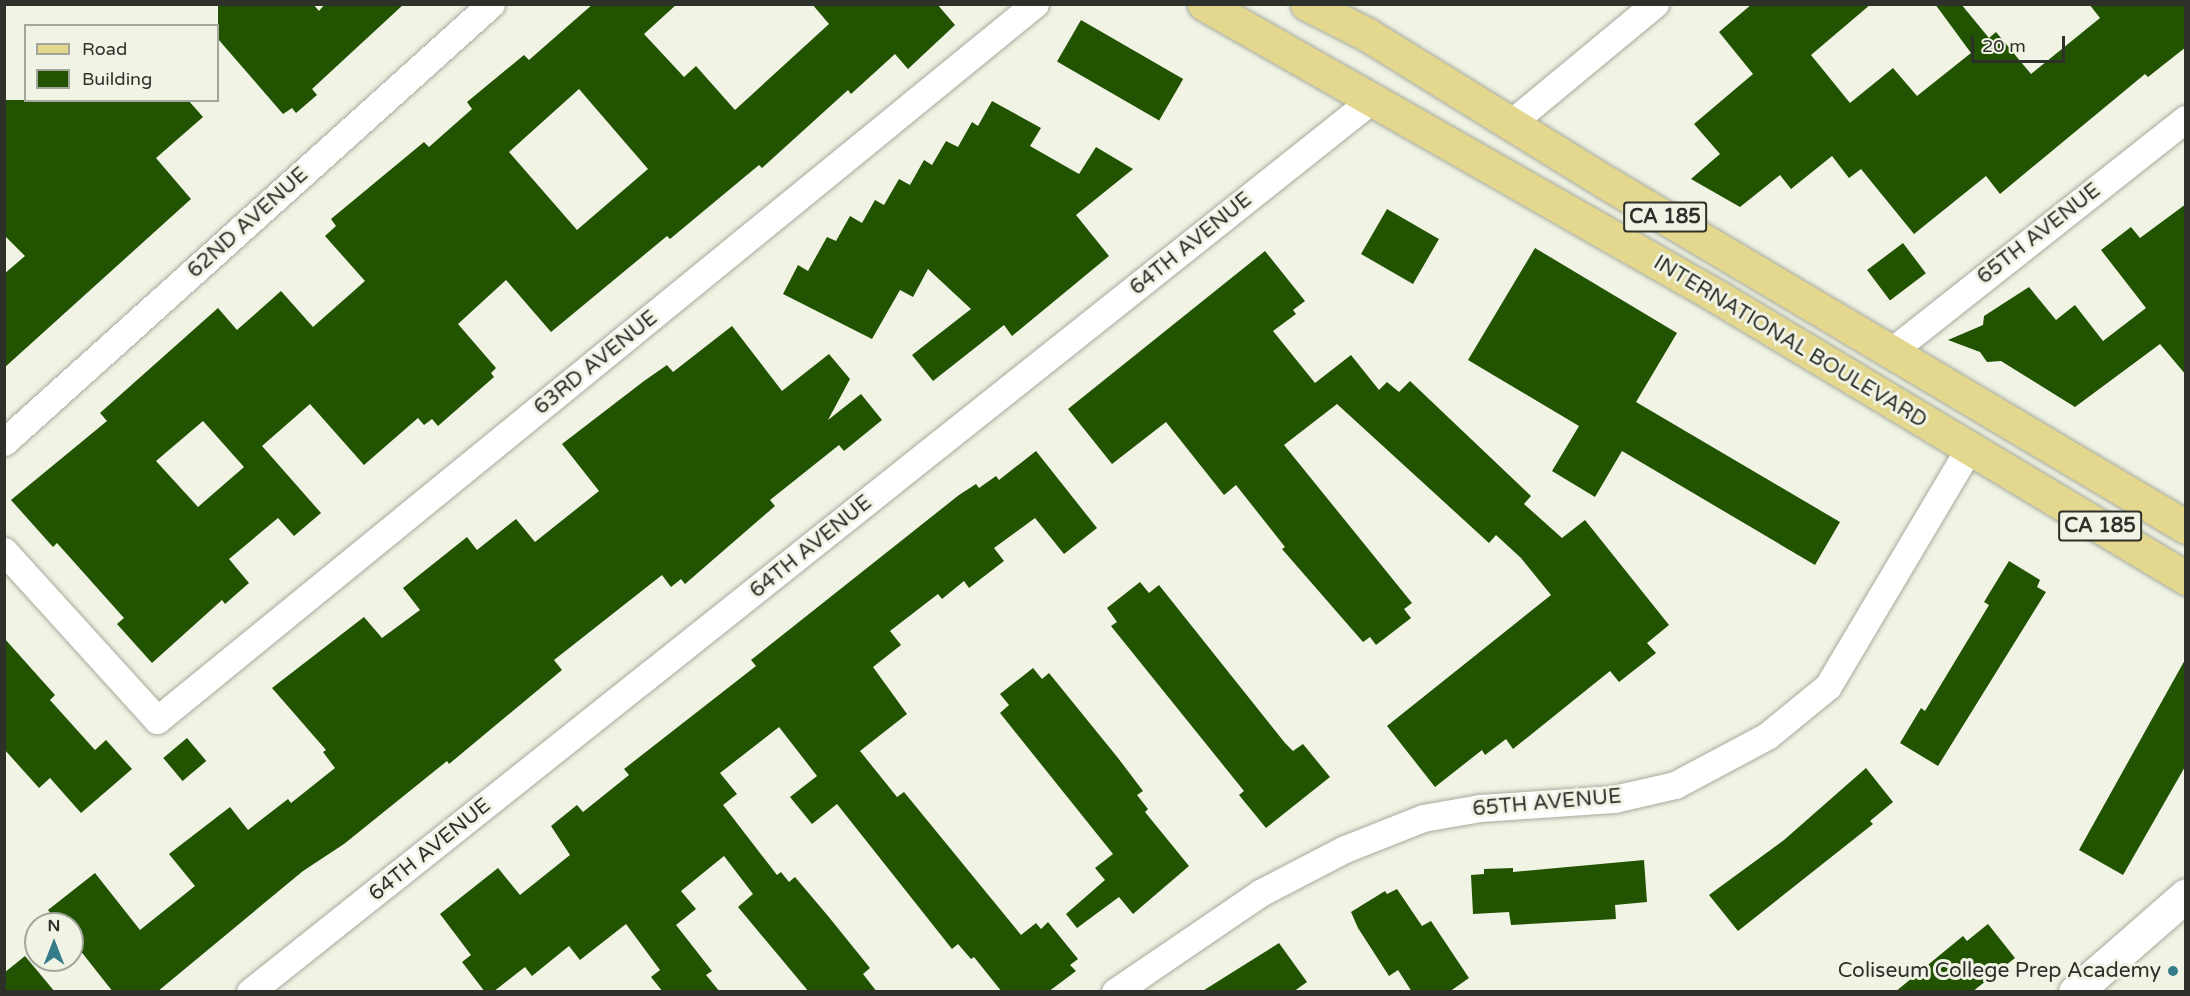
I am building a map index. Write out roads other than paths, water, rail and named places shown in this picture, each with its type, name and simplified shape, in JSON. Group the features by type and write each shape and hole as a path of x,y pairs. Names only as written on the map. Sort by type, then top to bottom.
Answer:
{"main road":[{"name":"INTERNATIONAL BOULEVARD","path":"1204,4 1370,101 1718,297 2186,578"},
{"name":"INTERNATIONAL BOULEVARD","path":"1307,4 1368,35 1510,123 2186,527"}],"street":[{"name":"62ND AVENUE","path":"4,442 491,4"},
{"name":"63RD AVENUE","path":"4,551 158,720 1035,4"},
{"path":"1510,123 1647,7"},
{"name":"64TH AVENUE","path":"250,992 1370,101"},
{"name":"65TH AVENUE","path":"1893,350 2186,119"},
{"name":"65TH AVENUE","path":"1115,992 1260,893 1345,849 1423,818 1480,808 1614,799 1675,785 1767,736 1825,692 1881,603 1969,449"},
{"path":"2075,992 2186,895"}],"place":[{"name":"Coliseum College Prep Academy","path":"2173,971"}]}
